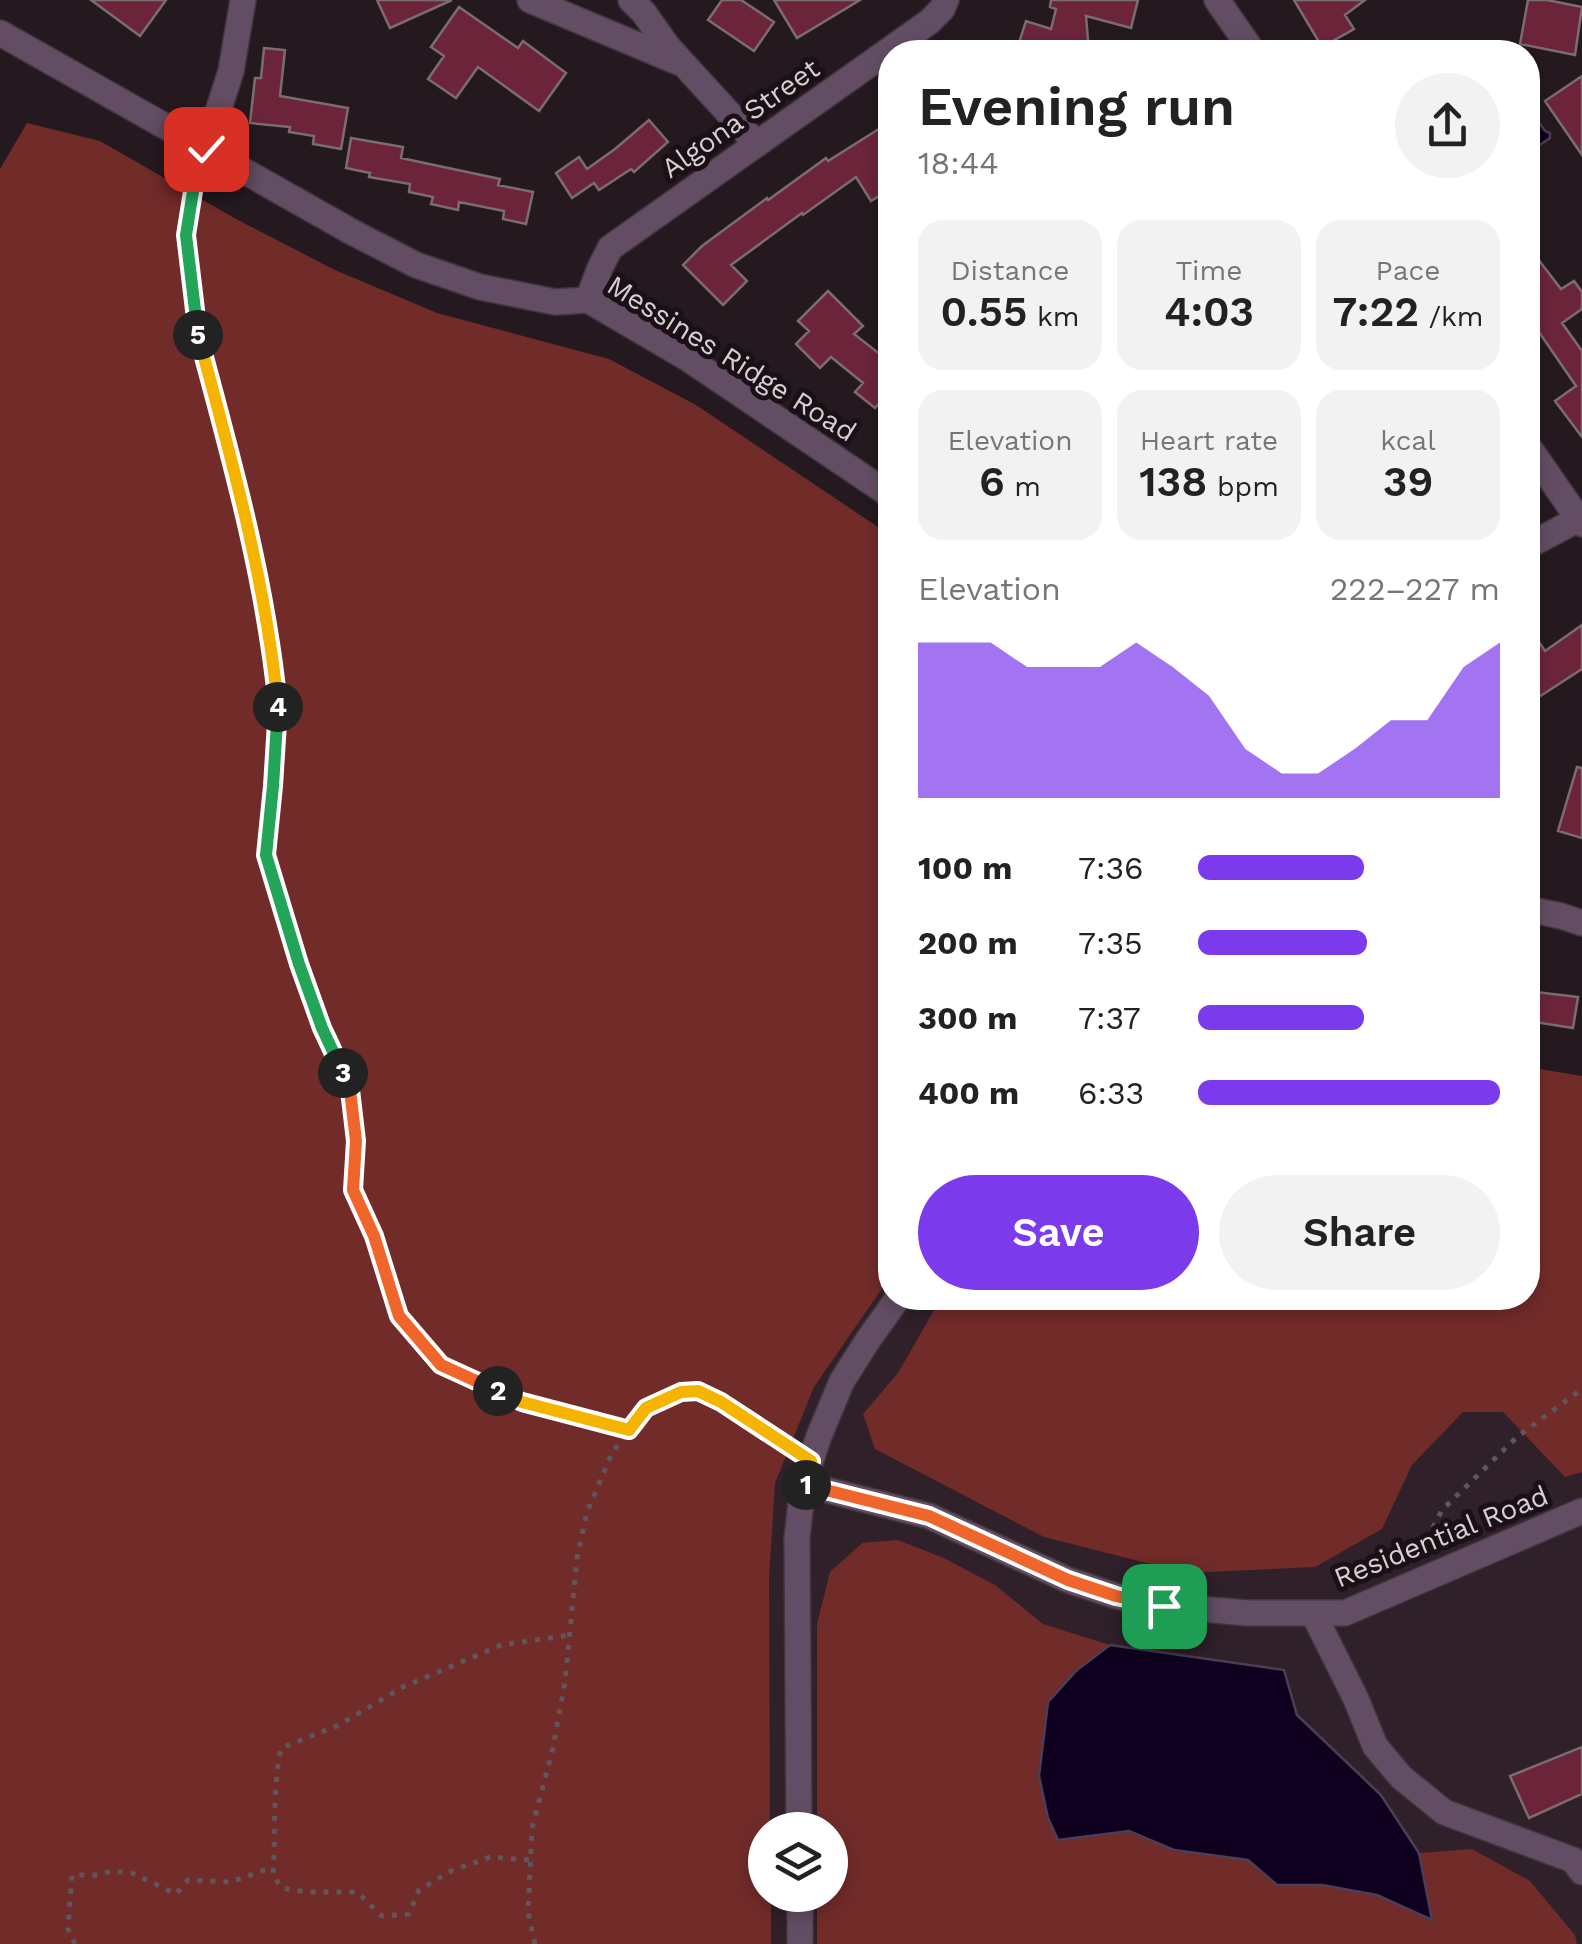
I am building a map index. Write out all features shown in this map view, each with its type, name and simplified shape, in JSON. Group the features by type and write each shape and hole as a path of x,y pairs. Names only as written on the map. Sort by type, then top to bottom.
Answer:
{"street":[{"path":"206,149 231,70 243,0"},
{"path":"530,0 666,56 690,70"},
{"path":"631,0 756,143"},
{"name":"Algona Street","path":"903,40 942,10 946,0"},
{"path":"1217,0 1245,40"},
{"name":"Messines Ridge Road","path":"0,33 352,232 416,264 480,287 555,302 588,300 687,358 878,487"},
{"name":"Algona Street","path":"588,300 610,248 878,58"},
{"path":"1540,463 1581,520 1540,540"},
{"path":"1540,911 1582,923"},
{"path":"799,1812 796,1538 807,1473 842,1382 889,1310"},
{"name":"Residential Road","path":"807,1473 929,1516 1068,1580 1116,1596 1164,1606 1248,1612 1345,1612 1582,1511"},
{"path":"1313,1612 1375,1746 1401,1777 1444,1812 1574,1860 1582,1872"},
{"path":"800,1912 800,1944"}],"path":[{"path":"206,149 195,179 186,235 196,328 248,534 272,650 278,718 266,855 322,1028 350,1090 356,1141 353,1190 374,1236 399,1316 441,1365 522,1402 629,1430"},
{"path":"1404,1587 1442,1510 1517,1437 1582,1389"},
{"path":"534,1944 528,1912 532,1828 565,1682 577,1558 587,1512 612,1453 646,1408 681,1392 698,1391 721,1402 807,1473"},
{"path":"529,1860 490,1857 464,1866 419,1890 409,1914 382,1916 357,1892 282,1888 272,1876 276,1773 281,1748 337,1726 403,1687 501,1645 570,1635"},
{"path":"75,1944 68,1929 72,1875 98,1875 110,1870 132,1873 176,1894 188,1880 231,1882 273,1867"}],"shaded area":[{"path":"27,123 100,141 335,270 437,313 609,359 696,405 878,527 878,1294 814,1387 775,1483 769,1579 770,1812 748,1812 748,1912 771,1912 771,1944 0,1944 0,169"},
{"path":"1540,124 1550,133 1550,138 1540,145"},
{"path":"878,1041 878,1310 1540,1310 1540,1260 1582,1128 1582,1944 567,1944"},
{"path":"1540,1069 1582,1076 1582,1472 1565,1477 1503,1412 1463,1412 1412,1465 1382,1529 1315,1567 1186,1573 1044,1537 875,1449 863,1414 898,1373 934,1310 1540,1310"},
{"path":"898,1540 946,1559 995,1585 1043,1624 1110,1645 1077,1670 1058,1840 1129,1830 1174,1850 1248,1860 1277,1885 1322,1885 1377,1895 1431,1920 1419,1853 1472,1849 1530,1881 1575,1935 1577,1944 817,1944 817,1912 848,1912 848,1812 817,1812 817,1624 830,1572 862,1543"},
{"path":"1110,1645 1284,1670 1297,1715 1381,1795 1419,1853 1432,1920 1377,1895 1322,1885 1277,1885 1248,1860 1174,1850 1129,1831 1058,1840 1048,1818 1039,1776 1048,1702 1077,1670"}],"building":[{"path":"91,0 166,0 140,36"},
{"path":"377,0 452,0 390,28"},
{"path":"722,0 741,0 774,22 754,51 708,20"},
{"path":"774,0 860,0 797,38"},
{"path":"1051,0 1138,0 1131,28 1086,16 1088,40 1020,40 1026,21 1051,29 1056,9 1050,7"},
{"path":"1294,0 1365,0 1345,15 1354,29 1334,40 1318,40"},
{"path":"1528,0 1582,7 1575,55 1540,48 1540,40 1521,40"},
{"path":"459,7 518,48 523,41 566,73 539,111 478,67 456,98 428,79 444,56 431,47"},
{"path":"264,48 285,50 280,96 348,108 341,149 313,144 314,136 289,132 290,127 250,123 255,78 261,78"},
{"path":"1582,76 1582,155 1545,101"},
{"path":"649,120 668,142 634,172 631,169 599,190 594,183 572,198 556,173 579,157 587,169"},
{"path":"878,130 878,197 871,201 856,177 802,213 731,265 747,281 723,305 683,265 702,246 767,198 826,158 828,161"},
{"path":"351,138 403,147 401,158 500,179 498,185 533,192 526,224 503,219 504,211 459,202 458,210 431,204 433,197 409,192 410,184 369,177 370,173 346,168"},
{"path":"1540,262 1561,289 1574,281 1582,292 1582,309 1562,323 1582,351 1582,437 1555,401 1576,386 1540,334"},
{"path":"828,291 863,326 854,334 878,353 875,408 855,392 863,383 831,357 820,368 796,344 809,331 798,321"},
{"path":"1582,625 1582,669 1540,696 1540,643 1545,651"},
{"path":"1577,767 1582,768 1582,838 1558,831"},
{"path":"1540,992 1578,997 1573,1028 1540,1023"},
{"path":"1582,1747 1582,1794 1529,1818 1510,1776"}],"route":[{"path":"206,149 195,179 186,235 196,328 220,414 272,650 278,718 266,855 299,964 350,1090 356,1141 353,1190 374,1236 399,1316 441,1365 522,1402 629,1430 646,1408 681,1392 698,1391 811,1461 803,1484 929,1516 1068,1580 1164,1606"}]}
